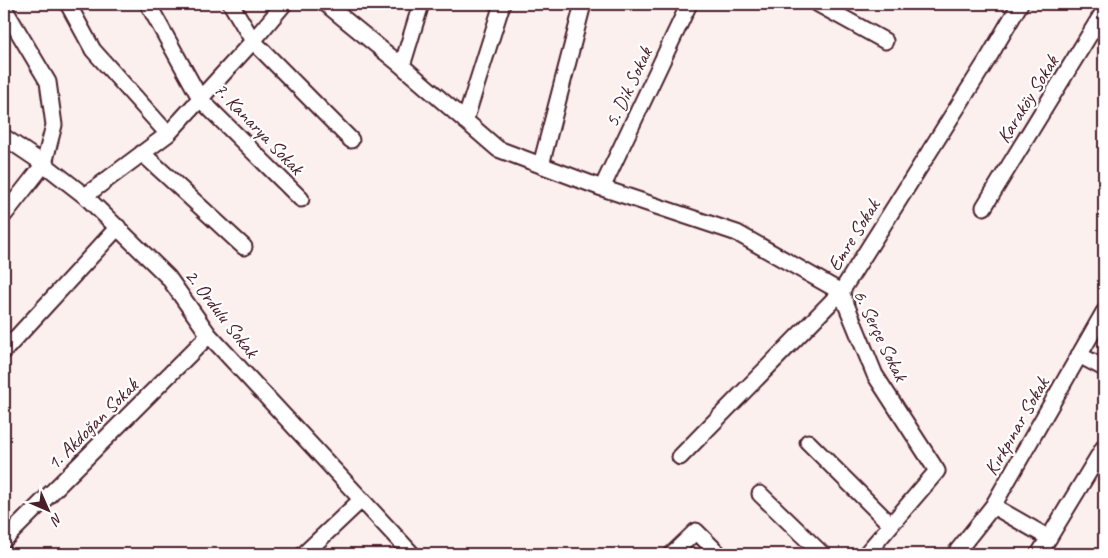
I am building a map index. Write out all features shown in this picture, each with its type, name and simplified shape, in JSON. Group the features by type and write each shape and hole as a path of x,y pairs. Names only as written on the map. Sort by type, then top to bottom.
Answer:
{"street":[{"path":"68,4 93,50 168,134"},
{"name":"7. Kanarya Sokak","path":"148,4 201,100 301,198"},
{"path":"231,4 253,41 351,140"},
{"path":"85,196 168,134 201,100 284,4"},
{"name":"6. Serçe Sokak","path":"326,4 402,66 498,149 602,188 737,233 841,292 875,375 937,471 866,554"},
{"path":"402,66 421,4"},
{"path":"465,121 502,4"},
{"path":"541,165 583,4"},
{"name":"5. Dik Sokak","path":"602,188 689,4"},
{"path":"818,4 885,42"},
{"name":"Emre Sokak","path":"680,457 841,292 989,58 1020,4"},
{"path":"4,8 48,82 54,125 44,164 4,215"},
{"name":"Karaköy Sokak","path":"984,207 1104,11"},
{"name":"2. Ordulu Sokak","path":"4,137 44,164 85,196 168,277 209,335 412,554"},
{"path":"142,153 244,247"},
{"path":"4,351 118,227"},
{"name":"Kırkpınar Sokak","path":"955,554 993,506 1104,312"},
{"name":"1. Akdoğan Sokak","path":"4,540 209,335"},
{"path":"1080,354 1104,368"},
{"path":"808,442 892,525"},
{"path":"1040,554 1104,447"},
{"path":"760,494 822,554"},
{"path":"304,554 361,500"},
{"path":"993,506 1049,538"},
{"path":"672,554 696,531 719,554"}]}
